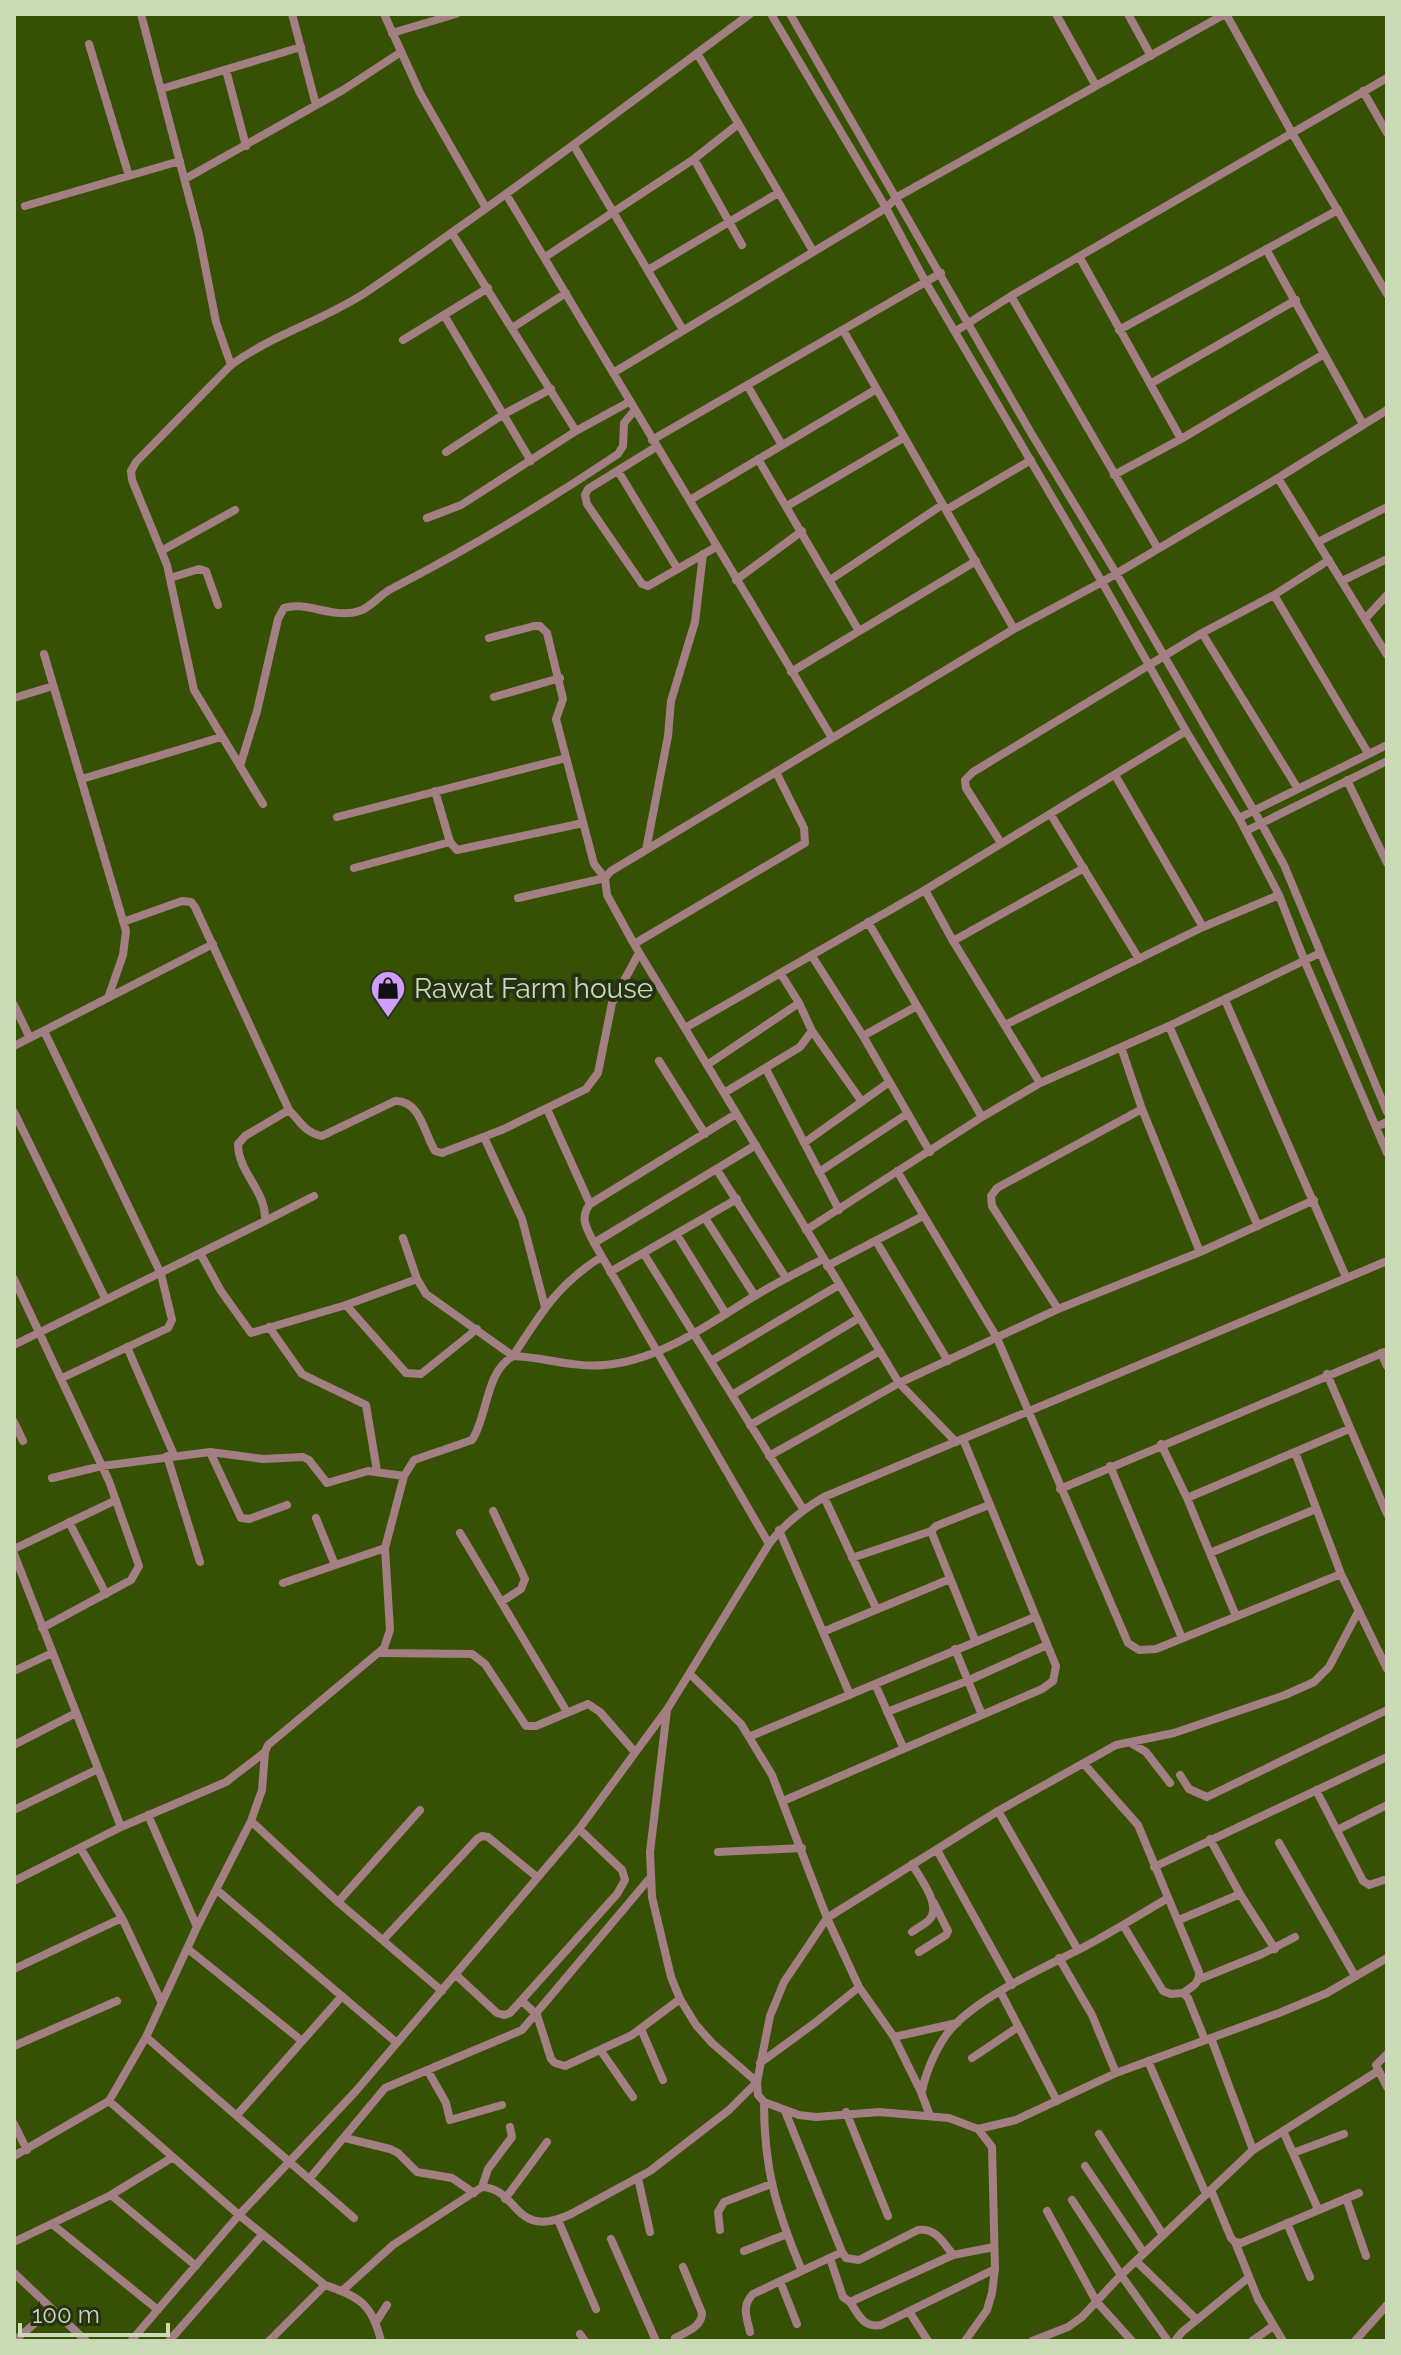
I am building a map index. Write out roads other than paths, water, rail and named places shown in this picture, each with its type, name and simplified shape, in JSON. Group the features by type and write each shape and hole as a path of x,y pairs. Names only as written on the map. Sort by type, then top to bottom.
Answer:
{"street":[{"path":"141,14 199,235 216,322 231,365"},
{"path":"292,14 316,105"},
{"path":"384,14 420,93 486,208"},
{"path":"392,33 456,14"},
{"path":"263,804 200,703 189,672 170,578 132,480 131,471 136,462 231,365 248,352 336,311 452,233 750,14"},
{"path":"771,14 1239,818 1279,895 1387,1153"},
{"path":"790,14 1031,433 1255,811 1284,865 1387,1112"},
{"path":"1056,14 1096,86"},
{"path":"1128,14 1151,56"},
{"path":"613,373 886,208 897,197 1226,14 1387,294"},
{"path":"89,44 129,176"},
{"path":"161,89 301,47"},
{"path":"185,179 316,105 401,52"},
{"path":"697,53 813,251"},
{"path":"226,70 246,146"},
{"path":"956,331 1387,78"},
{"path":"1363,91 1387,133"},
{"path":"545,257 694,159 737,125"},
{"path":"574,146 683,330"},
{"path":"694,159 742,245"},
{"path":"25,206 180,161"},
{"path":"648,270 778,193"},
{"path":"506,194 832,738"},
{"path":"1119,330 1338,210"},
{"path":"452,233 576,431"},
{"path":"1266,249 1363,424"},
{"path":"1080,258 1181,439"},
{"path":"716,547 648,586 642,584 587,504 585,495 588,489 654,443 747,385 941,273"},
{"path":"403,340 488,288"},
{"path":"512,328 566,293"},
{"path":"1011,296 1157,547"},
{"path":"1150,384 1296,300"},
{"path":"444,315 531,461"},
{"path":"843,330 1014,629"},
{"path":"1114,475 1324,354"},
{"path":"747,385 782,445"},
{"path":"446,452 504,414 551,389"},
{"path":"690,500 875,390"},
{"path":"427,518 453,510 576,431 629,402"},
{"path":"518,898 605,878 611,871 1014,629 1102,582 1387,410"},
{"path":"240,766 257,711 278,619 284,608 291,606 334,614 366,608 387,591 478,543 618,454 623,446 624,423 634,411"},
{"path":"787,506 903,438"},
{"path":"758,459 859,631"},
{"path":"830,580 944,507 1031,460"},
{"path":"618,471 677,568"},
{"path":"1278,478 1387,655"},
{"path":"1318,542 1387,507"},
{"path":"161,551 235,510"},
{"path":"736,580 802,531"},
{"path":"646,850 668,736 671,701 695,622 703,554"},
{"path":"1342,581 1387,559"},
{"path":"1001,843 966,788 965,780 973,772 1329,560"},
{"path":"791,672 976,561"},
{"path":"170,578 199,569 206,571 218,605"},
{"path":"1274,595 1368,753"},
{"path":"1365,619 1387,595"},
{"path":"489,638 534,626 544,628 560,678 563,703 556,719 594,864 605,878 607,895 899,1383 960,1441 1056,1666 1053,1681 1042,1689 783,1801"},
{"path":"1202,633 1298,789"},
{"path":"44,654 123,922 126,944 108,998"},
{"path":"494,697 560,678"},
{"path":"14,698 53,686"},
{"path":"685,1028 925,890 1186,731"},
{"path":"82,779 221,737"},
{"path":"1239,818 1387,745"},
{"path":"337,817 566,758"},
{"path":"1246,831 1387,761"},
{"path":"123,922 182,901 191,902 289,1110 305,1129 322,1136 395,1101 405,1101 412,1105 435,1151 442,1153 578,1095 595,1081 612,1003 637,949 805,843 804,828 776,772"},
{"path":"1115,775 1203,927"},
{"path":"1347,780 1387,863"},
{"path":"435,791 450,842 457,850 583,823"},
{"path":"1051,815 1139,959"},
{"path":"354,868 450,842"},
{"path":"953,941 1084,868"},
{"path":"925,890 1040,1083"},
{"path":"1005,1025 1203,927 1279,895"},
{"path":"868,922 982,1117"},
{"path":"14,1046 213,944"},
{"path":"806,1230 1040,1083 1225,1000 1320,953"},
{"path":"812,956 863,1036 930,1152"},
{"path":"781,974 812,1031 862,1102"},
{"path":"1225,1000 1346,1277"},
{"path":"707,1065 799,1003"},
{"path":"14,1006 30,1038"},
{"path":"863,1036 917,1006"},
{"path":"1169,1026 1258,1226"},
{"path":"44,1031 161,1274 172,1320 171,1325 62,1378"},
{"path":"724,1093 800,1047 812,1031"},
{"path":"1121,1047 1142,1109 1200,1252"},
{"path":"659,1061 705,1134"},
{"path":"766,1069 839,1210"},
{"path":"804,1143 888,1083"},
{"path":"547,1109 590,1204"},
{"path":"1058,1309 992,1206 991,1196 997,1188 1142,1109"},
{"path":"265,1221 262,1197 240,1160 238,1144 245,1136 289,1110"},
{"path":"14,1112 105,1298"},
{"path":"736,1114 590,1204 584,1212 584,1220 601,1257 769,1544"},
{"path":"819,1172 907,1114"},
{"path":"1376,1127 1387,1122"},
{"path":"484,1137 522,1219 545,1307"},
{"path":"594,1243 756,1145"},
{"path":"717,1170 786,1278"},
{"path":"897,1171 997,1338 1128,1643 1147,1651 1341,1574"},
{"path":"14,1345 314,1196"},
{"path":"610,1272 737,1199"},
{"path":"769,1456 899,1383 1058,1309 1200,1252 1314,1200"},
{"path":"403,1238 417,1279 436,1302 513,1356 591,1366 626,1362 658,1352 786,1278 876,1241 923,1216"},
{"path":"705,1218 755,1296"},
{"path":"677,1235 726,1314"},
{"path":"876,1241 948,1361"},
{"path":"208,1267 219,1245"},
{"path":"200,1253 221,1291 251,1333 346,1305 417,1279"},
{"path":"644,1254 803,1509"},
{"path":"14,1881 121,1827 226,1782 380,1653 389,1639 390,1630 385,1548 404,1476 414,1460 472,1440 495,1379 506,1360 513,1356 545,1307 571,1277 601,1257"},
{"path":"131,2341 239,2215 358,2093 579,1829 668,1708 769,1544 779,1530 803,1509 824,1497 1387,1261"},
{"path":"14,1279 102,1466 139,1566 131,1580 42,1628"},
{"path":"711,1361 839,1285"},
{"path":"346,1305 406,1373 421,1374 477,1329"},
{"path":"732,1395 859,1318"},
{"path":"269,1327 302,1374 366,1405 377,1471"},
{"path":"127,1347 171,1456 200,1562"},
{"path":"750,1425 880,1351"},
{"path":"1060,1489 1384,1352 1387,1366"},
{"path":"1327,1374 1387,1514"},
{"path":"14,1422 23,1441"},
{"path":"1187,1498 1349,1429"},
{"path":"1161,1444 1236,1616"},
{"path":"52,1478 102,1466 210,1452 263,1459 303,1457 327,1483 358,1472 377,1471 404,1476"},
{"path":"210,1452 241,1518 249,1519 287,1505"},
{"path":"1295,1452 1341,1574 1358,1612 1383,1651 1385,1666"},
{"path":"1110,1466 1182,1638"},
{"path":"824,1497 876,1608"},
{"path":"116,1500 14,1552 18,1579 42,1628 121,1827"},
{"path":"852,1558 931,1531 936,1526 989,1505"},
{"path":"1210,1553 1316,1509"},
{"path":"493,1511 525,1579 521,1589 501,1602"},
{"path":"316,1518 335,1565"},
{"path":"69,1522 106,1594"},
{"path":"779,1530 850,1695"},
{"path":"931,1531 975,1640"},
{"path":"460,1533 567,1712"},
{"path":"283,1583 385,1548"},
{"path":"825,1631 950,1579"},
{"path":"965,2341 987,2310 995,2269 992,2147 978,2129 949,2118 846,2112 816,2117 785,2111 764,2102 758,2095 760,2063 770,2016 784,1982 827,1918 998,1811 1116,1745 1174,1733 1306,1687 1329,1667 1358,1612"},
{"path":"751,1736 1035,1617"},
{"path":"887,1712 1047,1645"},
{"path":"955,1649 982,1715"},
{"path":"14,1671 52,1653"},
{"path":"380,1653 472,1654 485,1664 526,1726 536,1726 588,1704 594,1706 634,1751"},
{"path":"690,1674 722,1703 751,1736 772,1775 827,1918 859,1987 894,2037 930,2116"},
{"path":"875,1684 903,1747"},
{"path":"668,1708 655,1793 649,1879 671,1977 696,2025 757,2082"},
{"path":"1180,1775 1189,1789 1207,1797 1387,1710"},
{"path":"14,1745 76,1713"},
{"path":"1130,1742 1146,1752 1170,1783"},
{"path":"14,2156 109,2101 146,2037 251,1821 262,1790 265,1752"},
{"path":"1154,1867 1387,1757"},
{"path":"1084,1764 1138,1825 1179,1920 1200,1979"},
{"path":"14,1810 98,1769"},
{"path":"1316,1790 1365,1884 1374,1885 1387,1879"},
{"path":"1337,1830 1387,1805"},
{"path":"338,1902 420,1810"},
{"path":"998,1811 1078,1950"},
{"path":"148,1815 197,1927"},
{"path":"251,1821 338,1902 442,1991"},
{"path":"309,2177 385,2088 513,2036 530,2008 625,1880 622,1870 579,1829"},
{"path":"383,1940 482,1836 488,1837 537,1877"},
{"path":"1210,1839 1275,1949"},
{"path":"1279,1843 1355,1976"},
{"path":"718,1852 802,1848"},
{"path":"81,1849 122,1918 161,2001"},
{"path":"937,1850 1012,1985"},
{"path":"912,1864 948,1931 919,1952"},
{"path":"456,1975 501,2015 530,2008 649,1879"},
{"path":"217,1890 397,2043"},
{"path":"1179,1920 1240,1894"},
{"path":"921,2092 925,2076 949,2031 958,2022 1000,1991 1168,1898"},
{"path":"912,1932 931,1919 933,1903"},
{"path":"14,1969 122,1918"},
{"path":"1123,1925 1163,1991 1171,1994 1183,1993 1200,1979 1275,1949 1295,1937"},
{"path":"188,1949 302,2041"},
{"path":"1059,1958 1092,2015 1116,2073"},
{"path":"978,2129 1016,2120 1116,2073 1327,1993 1387,1958"},
{"path":"760,2063 859,1987"},
{"path":"1000,1991 1057,2101"},
{"path":"1183,1993 1208,2039 1253,2150"},
{"path":"237,2115 342,1996"},
{"path":"530,2008 551,2059 555,2063 570,2065 641,2029 680,1999"},
{"path":"14,2046 117,2001"},
{"path":"894,2037 958,2022"},
{"path":"972,2058 1018,2027"},
{"path":"641,2029 663,2080"},
{"path":"146,2037 354,2218"},
{"path":"601,2051 633,2097"},
{"path":"1387,2054 1379,2060 1378,2071 1387,2087"},
{"path":"1148,2061 1208,2192 1235,2242 1248,2278 1283,2341"},
{"path":"428,2071 452,2121 502,2105"},
{"path":"1032,2341 1068,2327 1082,2317 1121,2275 1253,2150 1378,2071"},
{"path":"482,2187 493,2188 518,2213 533,2221 558,2220 650,2171 729,2110 757,2082"},
{"path":"358,2093 371,2104"},
{"path":"109,2101 260,2233 325,2285 365,2303 376,2322 381,2341"},
{"path":"764,2102 765,2156 771,2184 802,2271"},
{"path":"785,2111 846,2258 859,2260 918,2230 926,2229 935,2233 953,2255"},
{"path":"846,2112 888,2216"},
{"path":"14,2124 27,2150"},
{"path":"342,2291 393,2245 482,2187 488,2169 512,2137 510,2127"},
{"path":"1283,2131 1318,2209"},
{"path":"1099,2134 1163,2235"},
{"path":"1293,2153 1344,2134"},
{"path":"345,2138 390,2149 417,2172 452,2178 474,2193"},
{"path":"505,2199 547,2142"},
{"path":"14,2242 111,2195 173,2157"},
{"path":"1085,2166 1144,2253"},
{"path":"638,2178 650,2232"},
{"path":"720,2230 718,2212 724,2202 771,2184"},
{"path":"1235,2242 1241,2243 1359,2193"},
{"path":"111,2195 196,2266"},
{"path":"1346,2198 1366,2256"},
{"path":"1072,2200 1168,2341"},
{"path":"1047,2211 1096,2301 1132,2341"},
{"path":"558,2220 596,2309"},
{"path":"1287,2223 1310,2277"},
{"path":"52,2224 158,2310"},
{"path":"169,2341 260,2233"},
{"path":"744,2251 787,2234"},
{"path":"611,2239 656,2341"},
{"path":"850,2302 953,2255 994,2247"},
{"path":"750,2332 745,2308 753,2294 842,2252"},
{"path":"830,2258 843,2297 868,2325 881,2325 910,2313 995,2269"},
{"path":"1136,2261 1197,2320"},
{"path":"673,2340 694,2328 702,2318 683,2267"},
{"path":"14,2273 86,2341"},
{"path":"1175,2341 1248,2278"},
{"path":"780,2281 797,2324"},
{"path":"269,2341 325,2285"},
{"path":"376,2322 387,2305"},
{"path":"1355,2341 1387,2305"},
{"path":"14,2341 52,2309"},
{"path":"910,2313 928,2341"},
{"path":"1252,2341 1273,2326"}],"place":[{"name":"Rawat Farm house","path":"388,1019"}]}
